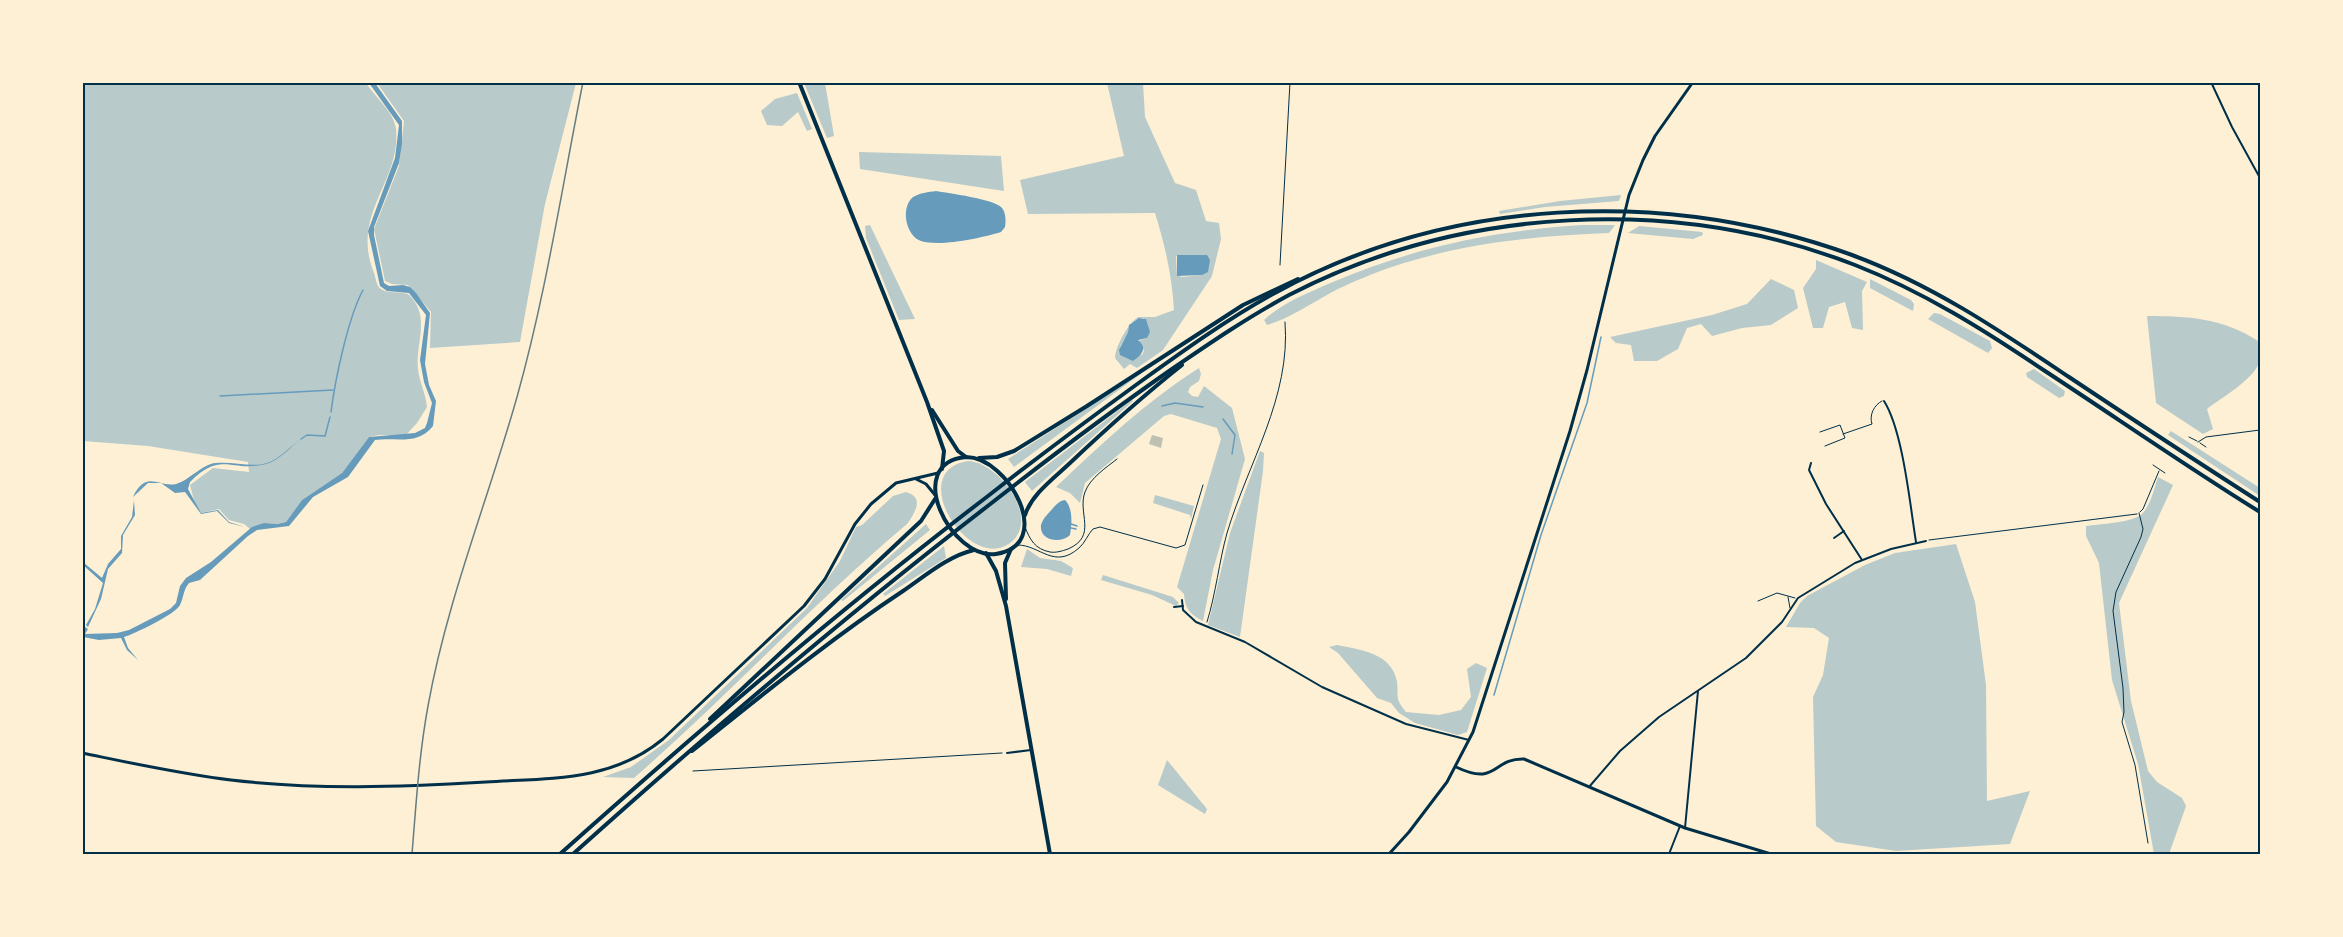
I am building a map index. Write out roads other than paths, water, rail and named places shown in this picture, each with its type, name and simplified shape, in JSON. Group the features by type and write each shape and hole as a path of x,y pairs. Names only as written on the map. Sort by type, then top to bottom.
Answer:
{"highway":[{"path":"799,82 927,402 944,451 941,471"},
{"path":"665,760 800,645 939,534 1148,376 1233,317 1276,292 1358,255 1420,235 1484,221 1554,213 1637,212 1724,221 1782,233 1856,256 1902,275 1982,319 2260,502"},
{"path":"573,855 809,648 943,540 1156,380 1227,331 1264,309 1338,273 1422,244 1461,235 1527,224 1634,220 1713,228 1776,241 1853,264 1900,284 1980,327 2259,511"},
{"path":"1012,548 998,553 974,550 950,526 935,497 935,482 941,471 952,460 966,457 998,457 1014,451 1088,406 1243,305 1289,282 1330,267"},
{"path":"1025,516 1028,506 1040,492 1104,431 1188,361 1264,309"},
{"path":"927,402 958,451 966,457"},
{"path":"980,458 1009,483 1023,507 1025,516 1025,525 1019,540 1012,548 1005,563 1006,606"},
{"path":"560,855 921,521 935,497"},
{"path":"646,789 807,659 861,619 955,556 974,550"},
{"path":"986,553 996,571 1006,606 1050,855"}],"street":[{"path":"1389,855 1409,832 1456,767 1469,740 1570,431 1630,192 1642,160 1655,136 1693,82"},
{"path":"2211,82 2260,178"},
{"path":"1884,401 1889,409 1899,448 1916,542"},
{"path":"1811,463 1809,470 1826,504 1862,560"},
{"path":"82,753 231,780 346,787 431,785 583,774 613,768 640,756 663,739 794,617 825,579 855,524 871,504 896,483 941,471"},
{"path":"913,478 926,484 935,497"},
{"path":"1834,538 1844,531"},
{"path":"1589,787 1620,751 1659,717 1746,657 1778,627 1797,599 1862,560 1891,549 1926,541"},
{"path":"1182,600 1187,615 1205,627 1245,642 1322,687 1406,724 1469,740"},
{"path":"1174,607 1183,606"},
{"path":"1685,828 1692,775 1698,691"},
{"path":"1007,753 1031,750"},
{"path":"1456,767 1467,773 1479,775 1491,772 1515,760 1524,759 1685,828 1771,855"},
{"path":"1669,855 1680,826"}],"lane":[{"path":"1843,434 1872,423 1875,406 1884,401"},
{"path":"1820,432 1840,425 1845,438 1825,446"},
{"path":"1025,525 1032,542 1042,549 1060,552 1075,546 1085,529 1083,499 1086,488 1117,459"},
{"path":"1012,548 1027,546 1042,554 1061,556 1073,553 1082,546 1093,529 1105,527 1176,548 1180,547 1185,545 1203,485"},
{"path":"1758,601 1777,593 1797,599"},
{"path":"1789,595 1788,605 1791,608"}],"water":[{"path":"369,83 375,83 402,121 399,163 374,227 374,235 384,283 389,286 410,287 430,313 425,364 429,385 436,401 433,426 427,432 413,438 375,440 348,477 313,497 289,526 257,530 248,536 200,580 189,583 177,609 124,637 128,648 138,660 127,650 121,638 99,640 83,637 85,627 88,629 85,634 117,633 129,630 170,609 176,603 180,586 186,578 211,562 252,527 264,523 286,522 302,500 342,473 369,437 415,433 425,428 432,403 424,382 420,360 426,315 409,293 387,291 380,286 368,231 395,158 399,125"},
{"path":"936,191 981,199 998,205 1004,212 1005,227 1001,232 961,241 929,243 921,241 908,228 907,208 913,197"},
{"path":"1177,255 1207,255 1210,260 1208,272 1202,275 1177,276"},
{"path":"1139,318 1146,319 1150,332 1147,338 1138,340 1143,346 1143,351 1133,361 1120,355 1119,350 1129,325"},
{"path":"301,439 280,457 266,464 254,466 243,466 227,464 210,467 190,482 188,489 201,513 218,510 229,522 245,527 229,523 217,511 201,514 185,492 175,493 161,483 176,484 206,466 216,463 255,465 267,463"},
{"path":"153,481 161,483 148,483 133,497 143,484"},
{"path":"134,500 135,515 123,535 122,553 108,569 101,599 88,627 86,625 95,609 103,583 83,565 83,562 102,578 108,564 121,549 121,536 132,517"},
{"path":"1065,500 1071,512 1070,535 1056,540 1047,538 1041,530 1042,522 1057,504"}],"waterway":[{"path":"331,412 347,332 363,290"},
{"path":"1494,695 1541,535 1587,403 1601,337"},
{"path":"220,396 333,390"},
{"path":"1162,406 1175,403 1203,407"},
{"path":"301,439 307,435 325,436 330,417"},
{"path":"1223,419 1235,435 1232,454"},
{"path":"1071,524 1077,526"},
{"path":"1071,528 1076,529"}],"railway":[{"path":"412,854 422,743 436,667 457,589 506,436 527,358 545,280 583,82"}]}
